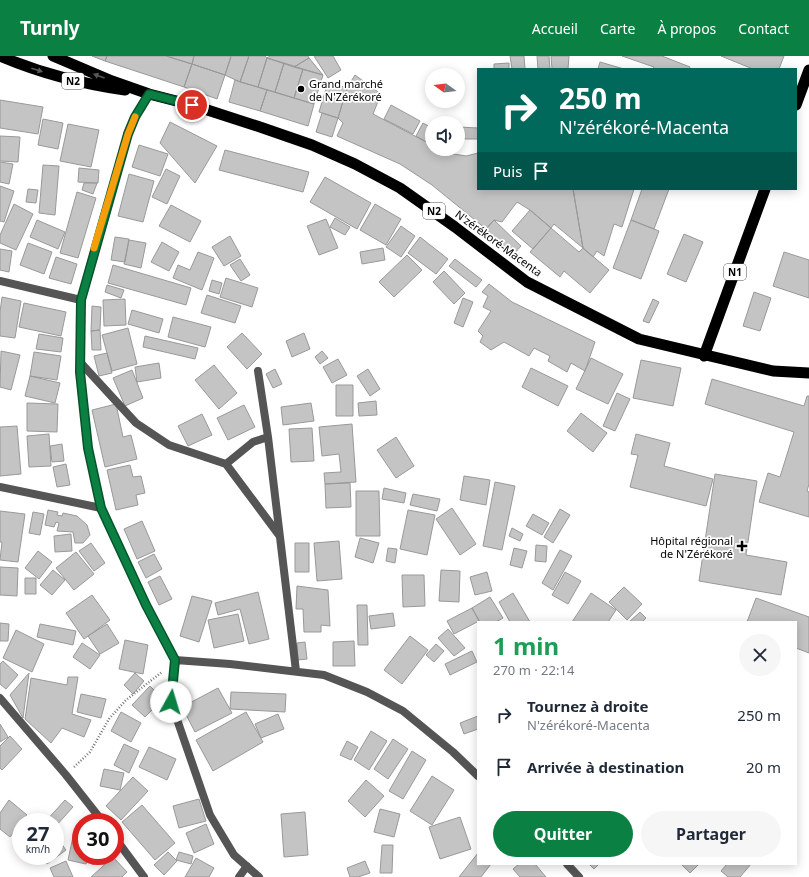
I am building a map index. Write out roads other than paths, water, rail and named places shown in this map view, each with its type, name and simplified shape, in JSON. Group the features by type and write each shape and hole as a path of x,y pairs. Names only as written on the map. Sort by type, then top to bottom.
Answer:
{"highway":[{"name":"N2","path":"0,56 55,76 93,86 149,94"},
{"name":"N2","path":"53,56 91,73 149,94"},
{"path":"797,102 809,70"},
{"name":"N'zérékoré-Macenta","path":"149,94 192,105 260,127 312,145 356,164 400,188 455,227 527,282 639,339 704,356 773,371 809,373"},
{"name":"N1","path":"704,356 765,190"}],"street":[{"path":"149,94 135,117 128,134 81,300 80,362 88,448 101,508 146,605 175,660 171,702 210,814 234,855 260,877"},
{"path":"0,282 81,300"},
{"path":"80,362 136,423 169,445 226,464 280,536"},
{"path":"258,371 268,437 296,671"},
{"path":"226,464 253,442 268,437"},
{"path":"0,487 101,508"},
{"path":"175,660 324,675 367,692 402,711 453,752 477,775"},
{"path":"0,698 66,774 95,813"},
{"path":"124,850 144,877"},
{"path":"568,865 579,877"},
{"path":"239,877 246,866"}],"place":[{"name":"Grand marché de N'Zérékoré","path":"301,89"},
{"name":"Hôpital régional de N'Zérékoré","path":"742,546"}]}
